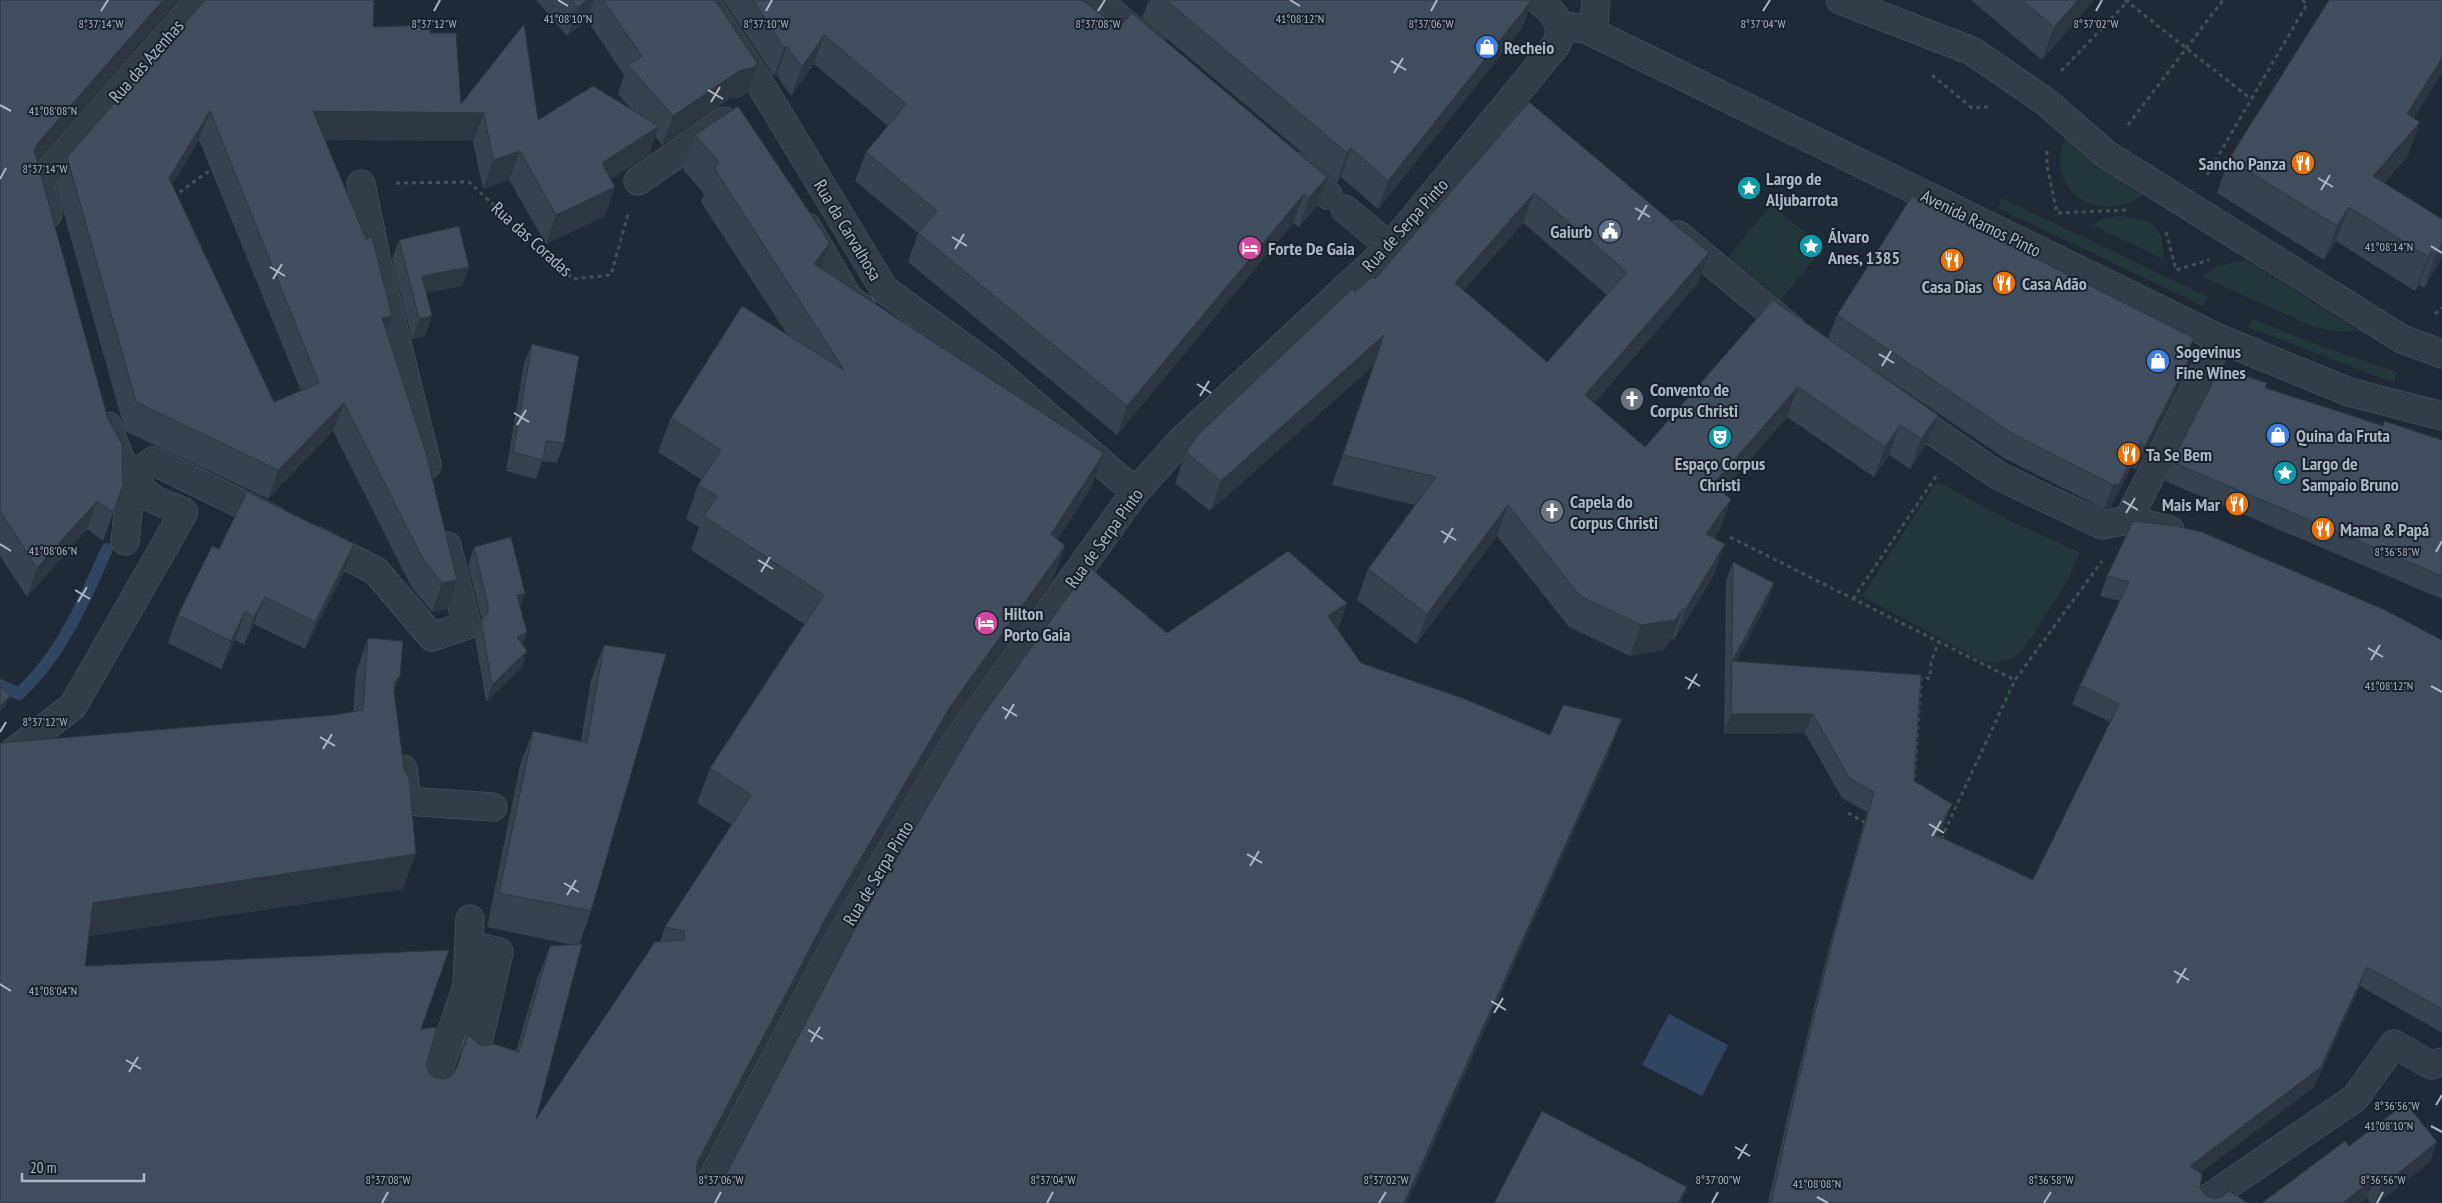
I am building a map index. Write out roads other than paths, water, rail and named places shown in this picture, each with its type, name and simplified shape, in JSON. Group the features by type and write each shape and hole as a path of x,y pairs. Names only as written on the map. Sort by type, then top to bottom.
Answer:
{"street":[{"name":"Rua das Azenhas","path":"55,238 39,182 199,0"},
{"name":"Rua da Carvalhosa","path":"704,0 759,82 884,288 992,368 1135,492"},
{"path":"1097,0 1172,63"},
{"path":"1538,0 1558,18 1560,26"},
{"path":"1593,32 1596,0"},
{"path":"1840,0 1972,51 2046,102 2106,154 2402,339 2442,354"},
{"name":"Avenida Ramos Pinto","path":"1560,26 1586,29 1593,32 2220,339 2349,392 2442,416"},
{"name":"Rua de Serpa Pinto","path":"700,1203 829,956 951,749 1135,492 1181,441 1390,247 1524,107 1556,45 1560,26"},
{"path":"638,181 738,112 748,129"},
{"path":"1276,151 1390,247"},
{"path":"361,184 377,262 434,492"},
{"path":"794,205 849,299 880,321"},
{"path":"1662,221 1812,346"},
{"path":"2128,520 2220,339"},
{"path":"963,381 992,368"},
{"path":"1884,397 1999,476 2102,525 2128,520 2191,535"},
{"path":"0,762 73,706 184,512 152,498 132,476 113,444 102,407"},
{"path":"124,541 132,476 153,461 376,571 432,638 467,626 441,520"},
{"path":"399,743 406,801 493,807"},
{"path":"429,1098 468,986 470,932 499,952 473,1064"},
{"path":"2208,1203 2209,1198 2356,1098 2394,1044 2436,1064"}],"water":[{"path":"1669,1014 1728,1045 1702,1096 1642,1065"}],"waterway":[{"path":"0,685 19,694 48,662 60,644 90,588 107,549"}],"place":[{"name":"Recheio","path":"1487,47"},
{"name":"Sancho Panza","path":"2303,163"},
{"name":"Largo de Aljubarrota","path":"1749,188"},
{"name":"Gaiurb","path":"1610,231"},
{"name":"Álvaro Anes, 1385","path":"1811,246"},
{"name":"Forte De Gaia","path":"1250,248"},
{"name":"Casa Dias","path":"1952,260"},
{"name":"Casa Adão","path":"2004,283"},
{"name":"Sogevinus Fine Wines","path":"2158,361"},
{"name":"Convento de Corpus Christi","path":"1632,399"},
{"name":"Quina da Fruta","path":"2278,435"},
{"name":"Espaço Corpus Christi","path":"1720,437"},
{"name":"Ta Se Bem","path":"2129,454"},
{"name":"Largo de Sampaio Bruno","path":"2285,473"},
{"name":"Mais Mar","path":"2237,504"},
{"name":"Capela do Corpus Christi","path":"1552,511"},
{"name":"Mama & Papá","path":"2323,529"},
{"name":"Hilton Porto Gaia","path":"986,623"}]}
